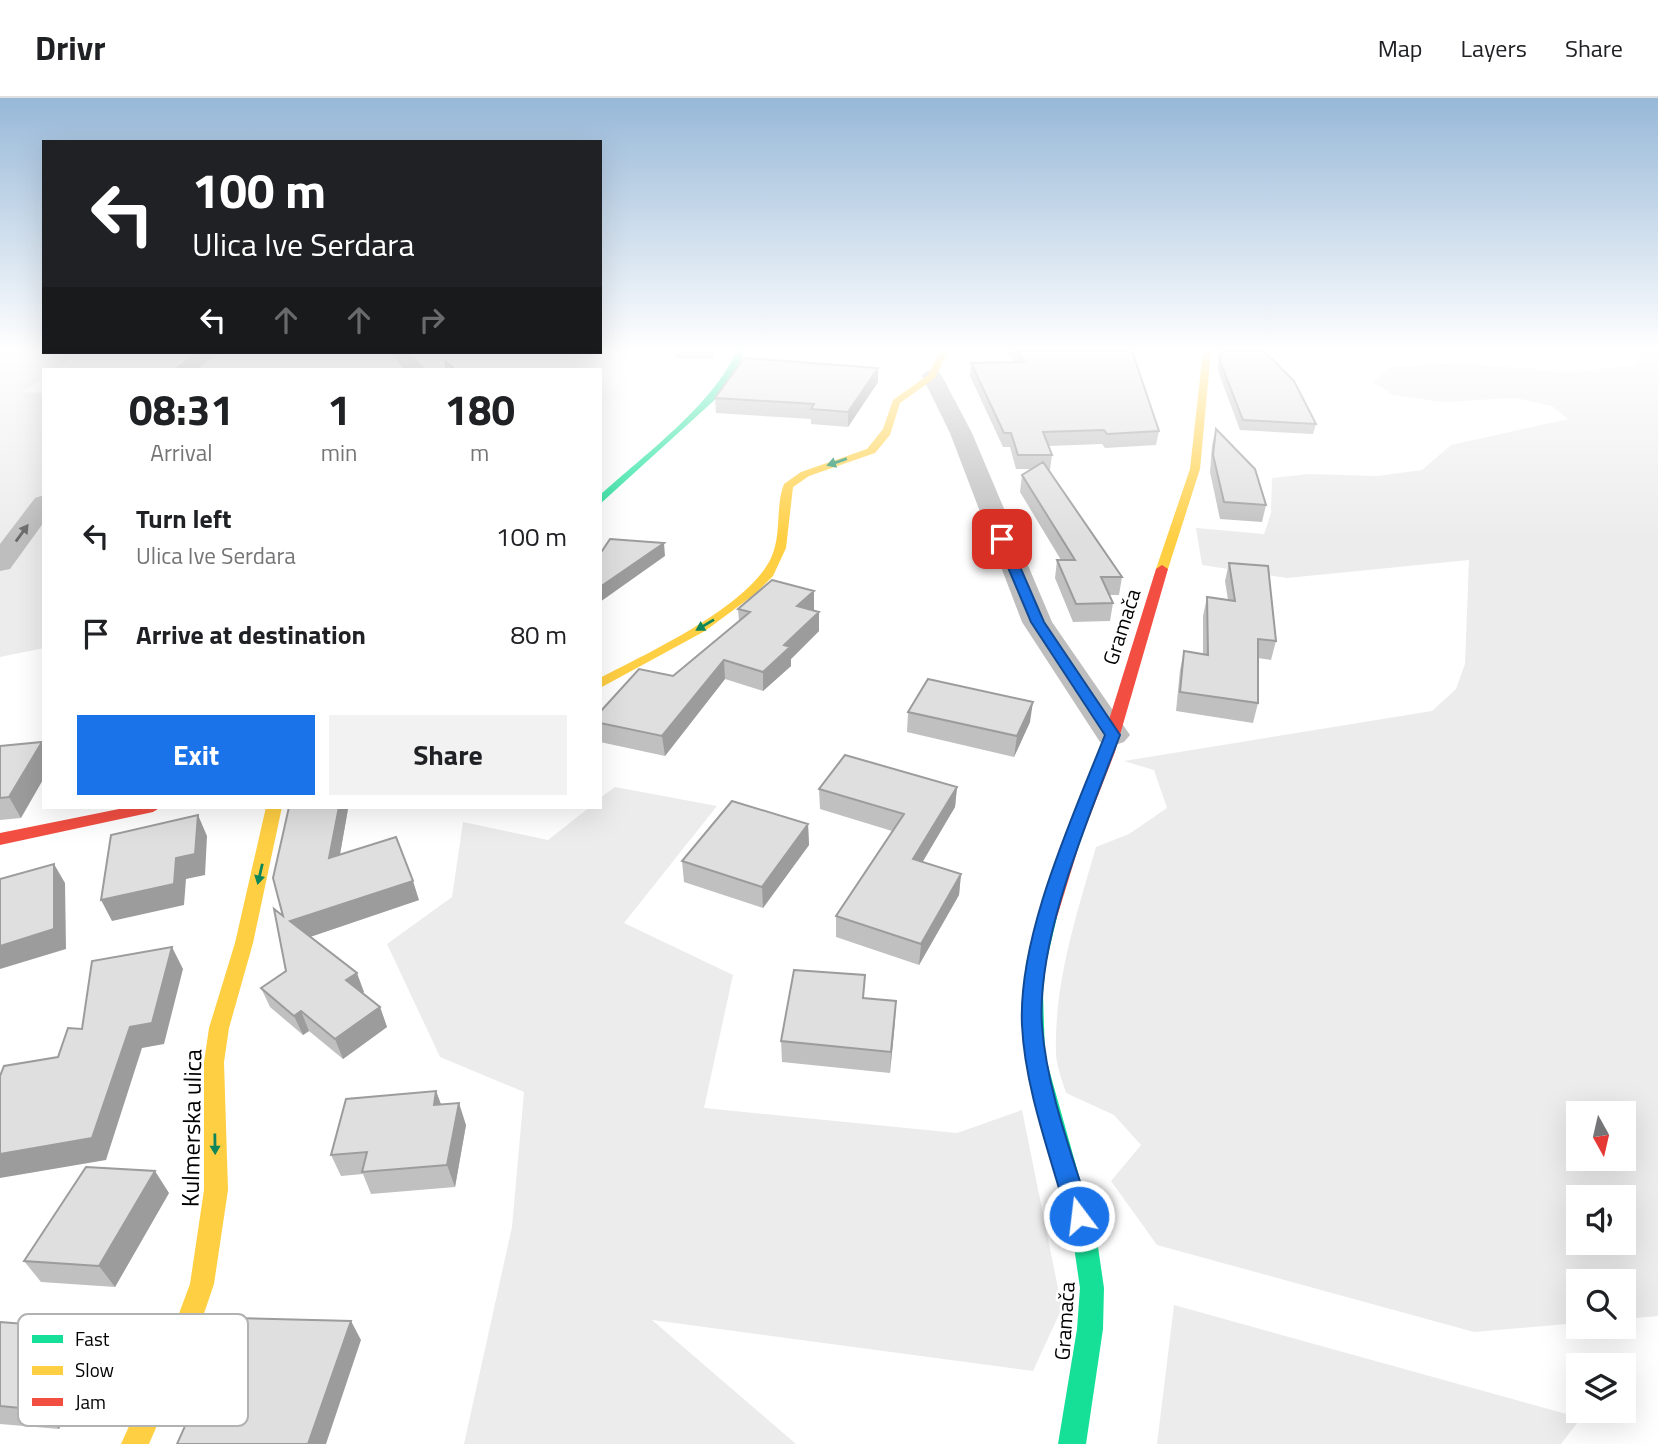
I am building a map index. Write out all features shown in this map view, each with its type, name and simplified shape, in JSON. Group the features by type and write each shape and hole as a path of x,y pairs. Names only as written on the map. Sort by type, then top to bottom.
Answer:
{"street":[{"path":"602,499 656,446 699,414"},
{"path":"602,683 709,624 761,582 778,558 788,486 805,474 871,451 880,445 890,434 894,414"},
{"path":"951,414 1037,622 1112,735"},
{"name":"Gramača","path":"1072,1444 1090,1329 1092,1288 1085,1240 1037,1065 1032,1025 1036,964 1073,839 1112,735 1130,670 1195,469 1201,414"},
{"path":"0,563 42,506"},
{"path":"0,839 143,809"},
{"name":"Kulmerska ulica","path":"191,1314 202,1284 216,1190 214,1062 219,1028 247,932 274,809"},
{"name":"Kulmerska ulica","path":"135,1444 143,1426"}],"shaded area":[{"path":"0,414 42,414 42,648 0,657"},
{"path":"1562,414 1658,414 1658,1316 1636,1318 1636,1269 1566,1269 1566,1324 1474,1332 1157,1245 1111,1181 1141,1145 1114,1115 1066,1093 1056,1057 1056,1026 1063,974 1074,923 1096,847 1129,834 1167,808 1154,770 1124,761 1432,711 1456,689 1465,664 1469,560 1287,578 1202,565 1196,528 1264,534 1271,513 1272,478 1308,474 1377,476 1422,470 1451,445 1568,419"},
{"path":"615,787 717,806 624,923 733,975 704,1108 957,1133 1022,1110 1062,1308 1033,1371 652,1320 796,1444 464,1444 512,1227 524,1092 440,1057 387,944 452,897 463,822 548,840 587,809 602,809 602,797"},
{"path":"1174,1305 1566,1414 1566,1423 1577,1423 1561,1444 1157,1444"}],"building":[{"path":"995,414 1153,414 1159,431 1107,434 1104,430 1043,432 1052,455 1018,455 1011,433 1004,433"},
{"path":"1241,414 1311,414 1316,424 1243,420"},
{"path":"1216,429 1255,469 1266,505 1224,502 1213,455"},
{"path":"1043,462 1122,577 1101,577 1113,603 1076,604 1057,560 1075,560 1022,475"},
{"path":"610,539 664,543 602,586 602,551"},
{"path":"1229,563 1268,566 1276,641 1258,639 1258,703 1180,692 1184,651 1208,655 1207,597 1235,601"},
{"path":"772,580 814,591 797,606 819,612 784,645 790,647 763,672 724,660 662,736 602,723 602,710 639,669 673,676 750,612 738,609"},
{"path":"928,679 1033,702 1017,736 908,712"},
{"path":"42,742 9,797 0,798 0,746"},
{"path":"845,755 957,787 913,859 961,874 921,944 836,916 904,814 819,789"},
{"path":"732,801 808,824 762,887 682,861"},
{"path":"289,809 339,809 329,858 396,837 413,881 290,921 357,973 346,980 380,1007 335,1039 301,1011 294,1016 261,988 286,971 274,909 283,916 273,878"},
{"path":"198,815 195,854 176,858 174,884 101,900 111,835"},
{"path":"54,864 54,929 0,946 0,879"},
{"path":"172,947 152,1023 130,1027 92,1138 0,1154 0,1076 4,1066 58,1057 68,1028 82,1029 92,961"},
{"path":"794,970 865,975 863,998 896,1001 891,1052 781,1041"},
{"path":"436,1091 434,1105 459,1103 447,1165 362,1172 367,1152 331,1155 346,1099"},
{"path":"86,1167 155,1171 99,1266 24,1261"},
{"path":"248,1318 351,1321 308,1444 177,1444 185,1426 248,1426"},
{"path":"0,1322 18,1323 18,1408 0,1406"}],"traffic: fast":[{"path":"602,499 695,414"},
{"path":"1048,917 1036,963 1033,993 1035,1055 1085,1240 1092,1288 1090,1329 1072,1444"}],"traffic: slow":[{"path":"602,683 700,628 751,592 768,573 778,556 788,486 805,474 871,451 882,441 893,414"},
{"path":"1162,569 1195,469 1201,414"},
{"path":"191,1314 202,1284 216,1190 214,1062 219,1028 244,943 274,809"},
{"path":"135,1444 143,1426"}],"traffic: jam":[{"path":"1048,917 1073,839 1107,752 1162,569"},
{"path":"0,839 143,809"}],"route":[{"path":"1002,539 1037,622 1112,735 1073,839 1045,927 1036,964 1033,993 1035,1055 1079,1216"}]}
